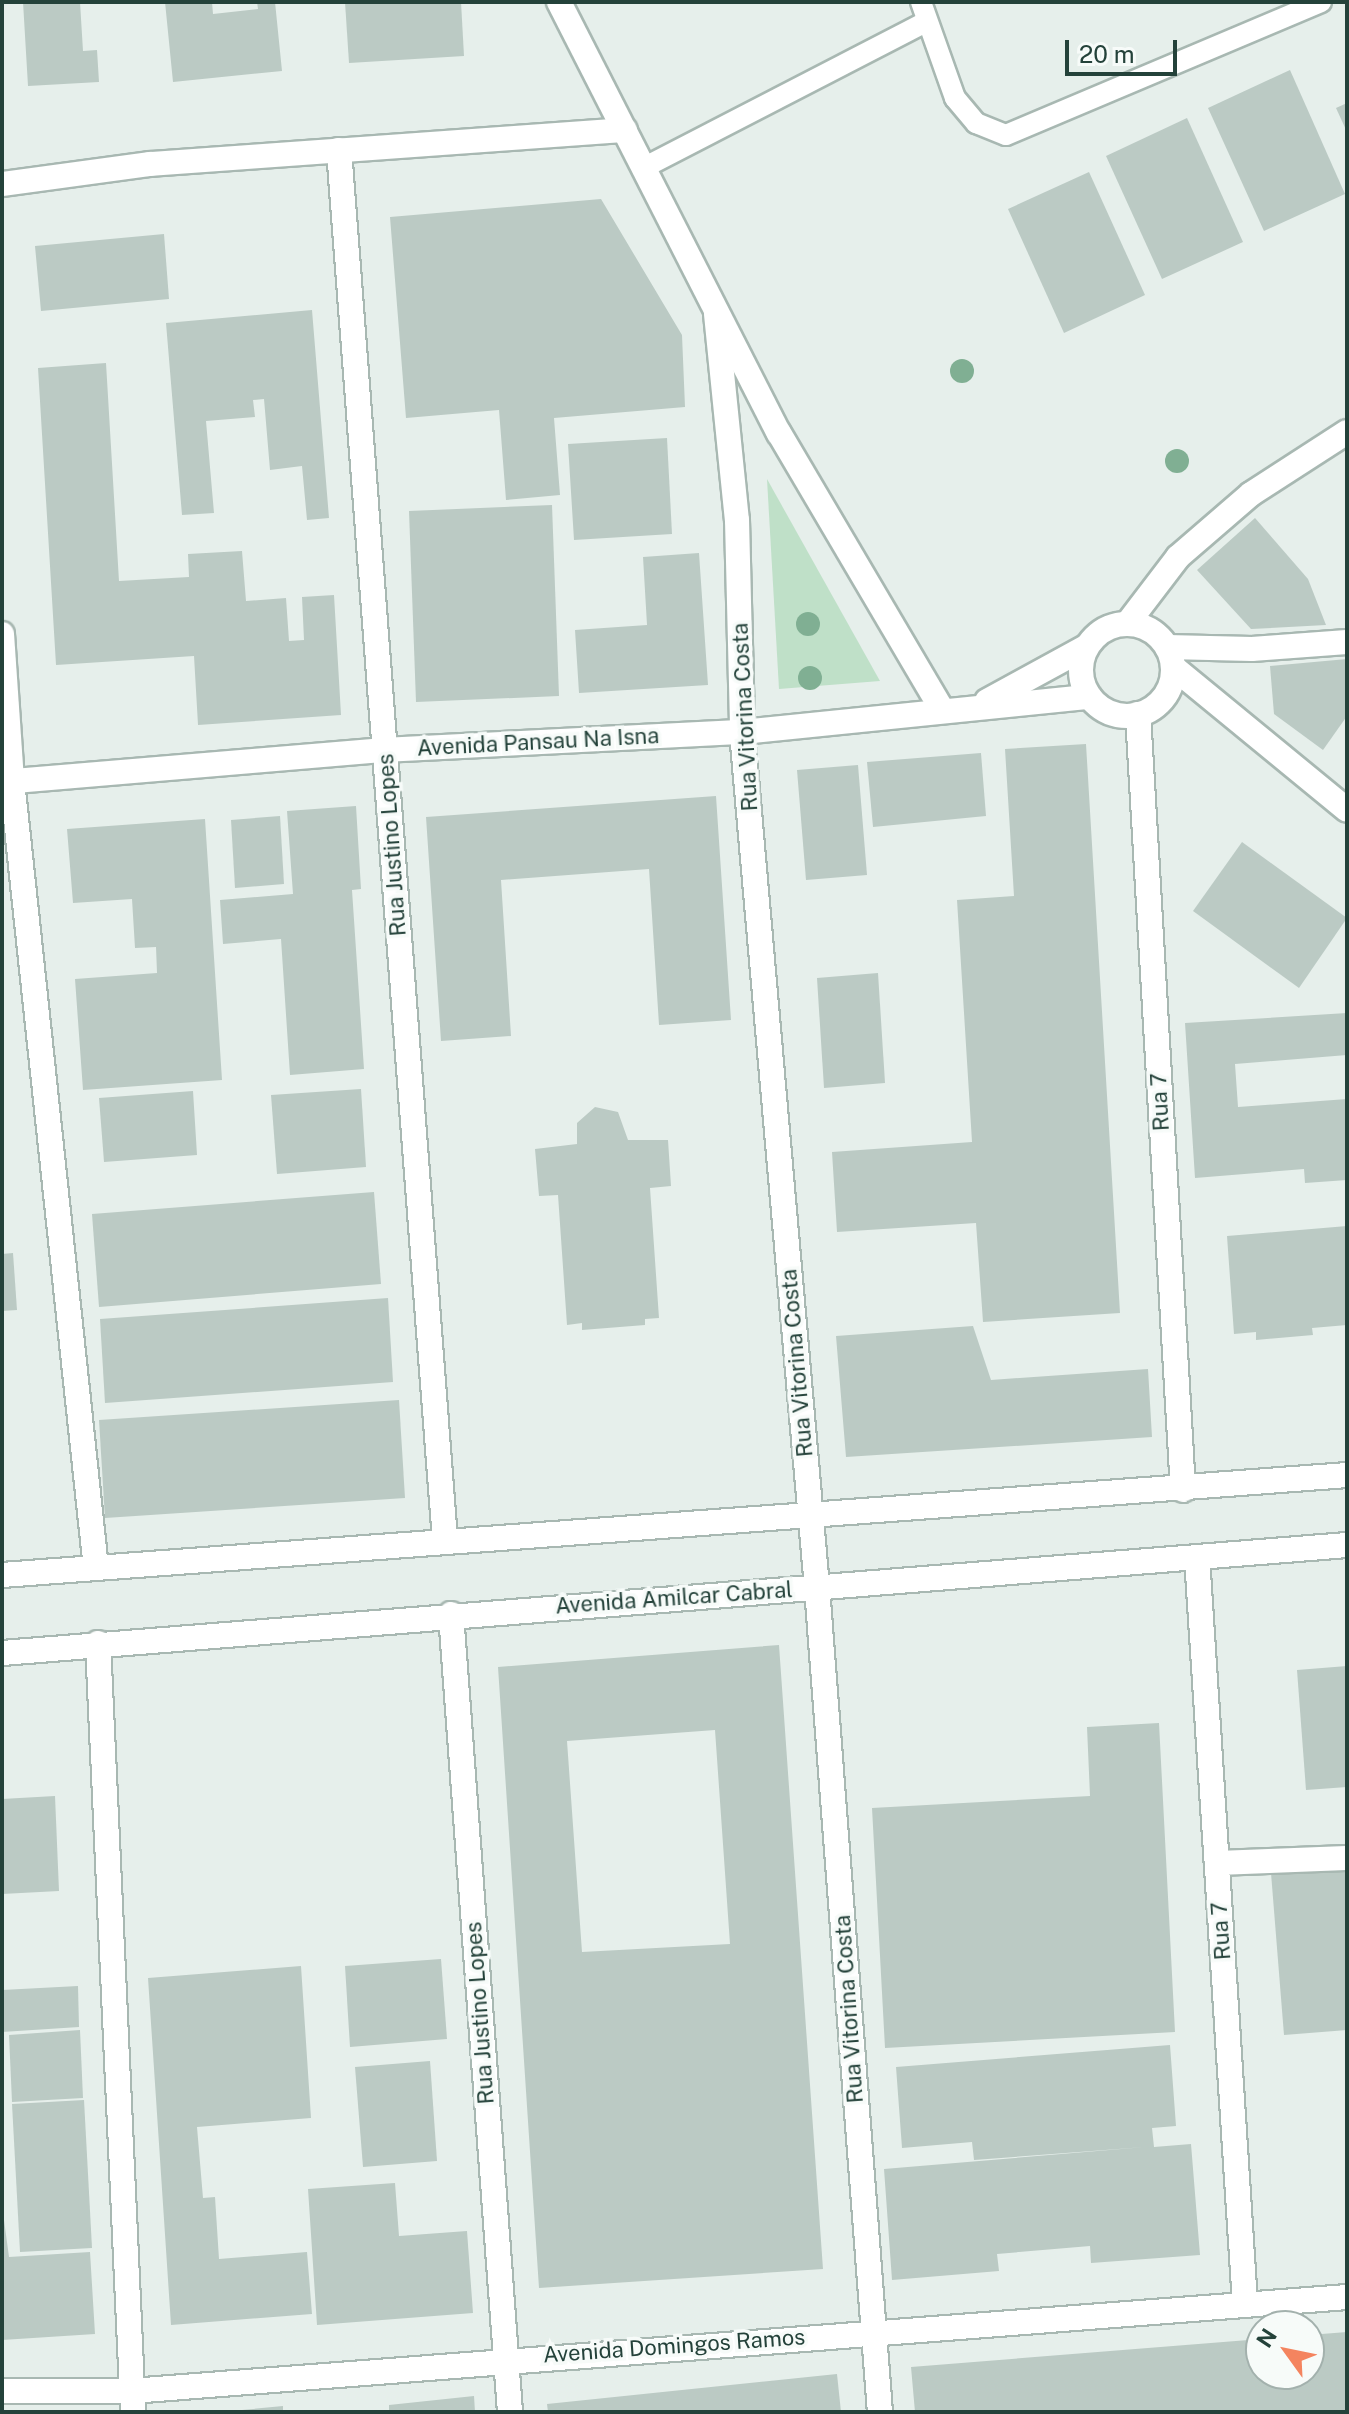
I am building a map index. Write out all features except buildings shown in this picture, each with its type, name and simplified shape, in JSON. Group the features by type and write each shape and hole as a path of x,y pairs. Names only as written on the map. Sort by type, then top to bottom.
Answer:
{"street":[{"path":"559,2 645,167 716,314 941,708"},
{"path":"2,184 150,164 625,130"},
{"name":"Rua Justino Lopes","path":"339,150 445,1539"},
{"name":"Rua Vitorina Costa","path":"716,314 737,520 742,732 811,1514 880,2412"},
{"path":"1170,657 1166,693 1138,714 1111,713 1089,697 1081,681 1086,647 1098,633 1127,624 1178,557 1251,494 1347,432"},
{"path":"1127,624 1158,635 1170,657 1347,810"},
{"path":"2,634 7,781 96,1568"},
{"path":"1170,657 1347,642"},
{"name":"Avenida Pansau Na Isna","path":"978,705 1086,647"},
{"name":"Avenida Pansau Na Isna","path":"7,781 385,750 742,732 941,708 1089,697"},
{"name":"Rua 7","path":"1138,714 1183,1490"},
{"path":"2,1575 445,1539 1183,1490 1347,1475"},
{"name":"Avenida Amilcar Cabral","path":"2,1653 451,1614 1347,1545"},
{"name":"Rua 7","path":"1197,1557 1245,2304"},
{"name":"Rua Justino Lopes","path":"451,1614 510,2412"},
{"path":"98,1643 132,2402"},
{"path":"1217,1863 1347,1858"},
{"name":"Avenida Domingos Ramos","path":"2,2391 132,2402 506,2359 1347,2297"}],"lane":[{"path":"645,167 923,12 955,98 976,123 1006,135 1321,2"}],"green space":[{"path":"767,479 880,681 779,689"}]}
